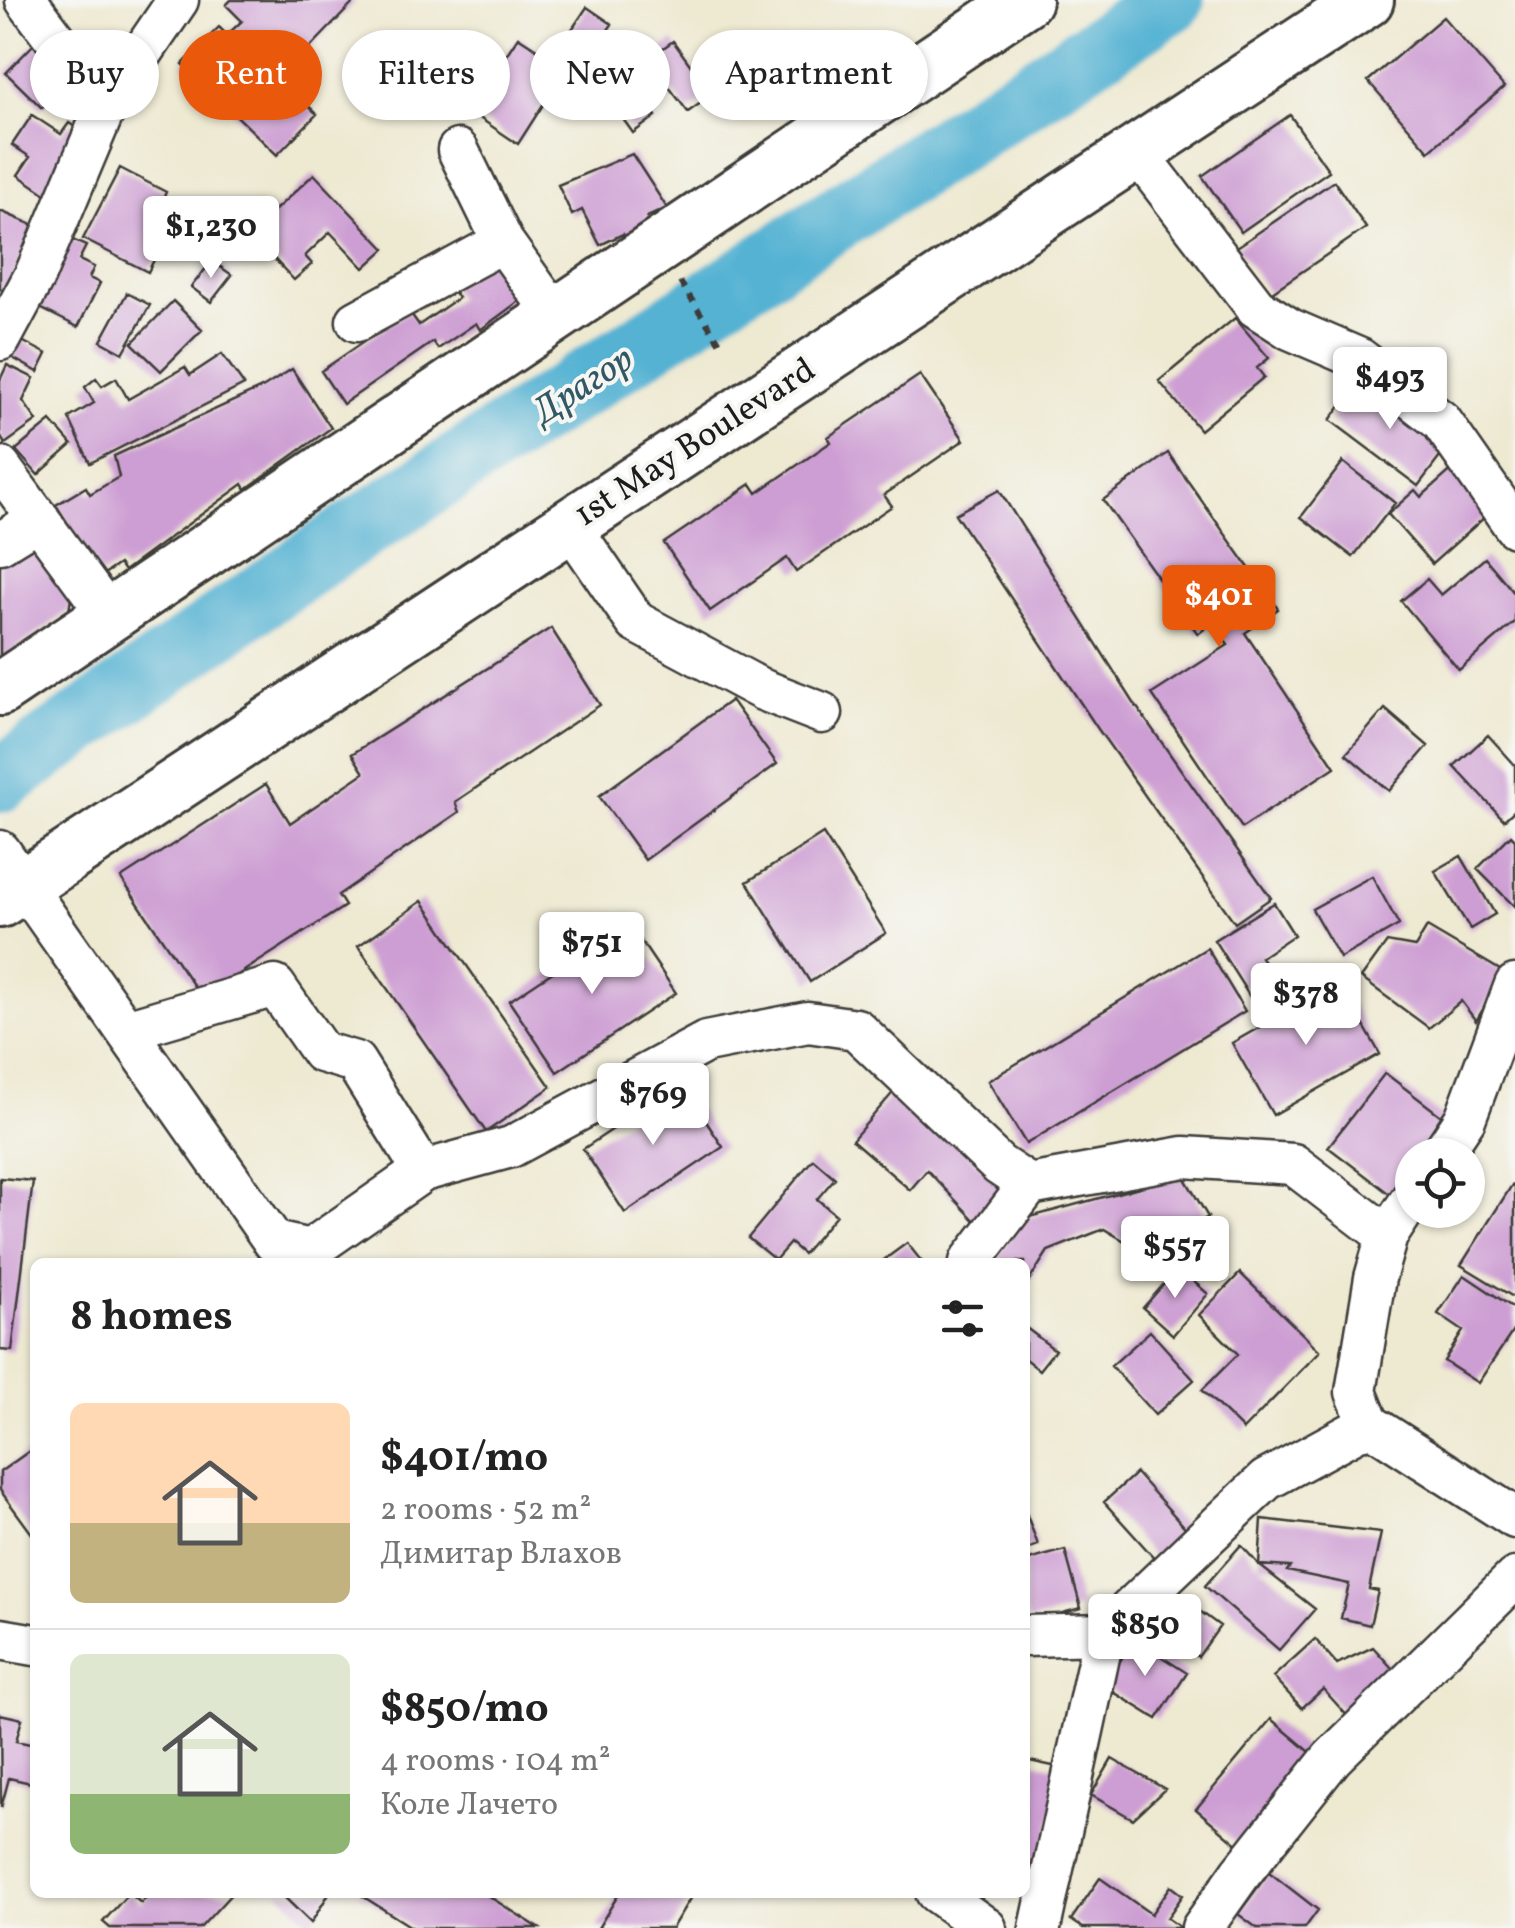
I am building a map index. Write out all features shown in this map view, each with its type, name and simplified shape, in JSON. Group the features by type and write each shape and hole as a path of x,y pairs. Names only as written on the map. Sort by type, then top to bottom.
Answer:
{"main road":[{"path":"0,689 1025,0"},
{"name":"1st May Boulevard","path":"8,879 569,524 1366,0"}],"street":[{"path":"26,0 49,30"},
{"path":"158,30 178,0"},
{"path":"0,340 35,275 100,120"},
{"path":"458,150 502,242 555,315"},
{"path":"1136,152 1256,307 1290,329 1360,359 1441,422 1515,528"},
{"path":"357,320 502,242"},
{"path":"0,467 94,595"},
{"path":"0,543 39,519"},
{"path":"569,524 636,622 763,690 822,712"},
{"path":"8,879 126,1030 274,1242 310,1250 423,1170 511,1147 706,1042 808,1022 856,1029 998,1165 1029,1185"},
{"path":"1452,1138 1465,1119 1515,985"},
{"path":"126,1030 276,986 321,1052 355,1062 423,1170"},
{"path":"973,1258 1029,1185 1184,1156 1293,1164 1387,1236"},
{"path":"1395,1224 1387,1236 1374,1278 1356,1392 1369,1424 1515,1518"},
{"path":"1040,1928 1104,1634 1266,1480 1369,1424"},
{"path":"1202,1928 1332,1758 1515,1578"},
{"path":"1030,1636 1104,1634"},
{"path":"0,1639 30,1644"},
{"path":"944,1898 986,1928"}],"path":[{"path":"677,278 720,343"}],"building":[{"path":"231,0 356,0 322,35 322,30 232,30 242,21 226,5"},
{"path":"587,7 612,24 608,30 572,30"},
{"path":"1443,17 1504,87 1429,151 1368,81"},
{"path":"518,37 530,45 530,120 533,120 518,144 482,120 510,120 510,49"},
{"path":"673,41 690,65 688,112 670,88"},
{"path":"30,48 30,96 6,73"},
{"path":"1290,115 1329,171 1241,232 1202,176"},
{"path":"30,118 61,134 69,123 87,135 47,195 18,175 30,157 12,145"},
{"path":"241,120 311,120 277,155"},
{"path":"624,120 651,120 633,133"},
{"path":"632,154 667,208 647,217 653,229 626,241 623,234 600,245 582,210 572,215 558,185"},
{"path":"120,168 166,192 156,213 173,221 148,272 83,239"},
{"path":"314,174 385,249 364,268 330,232 305,256 312,264 294,280 250,233"},
{"path":"1334,181 1366,228 1269,294 1237,247"},
{"path":"0,211 35,226 7,292 0,289"},
{"path":"68,238 86,246 79,260 94,267 89,278 100,283 78,327 34,305"},
{"path":"497,256 522,299 480,330 476,323 438,349 433,342 343,404 321,371 409,311 419,325 458,298 451,288"},
{"path":"212,261 232,275 211,302 191,287"},
{"path":"127,293 150,305 123,353 101,341"},
{"path":"173,301 202,330 161,371 132,343"},
{"path":"1235,318 1269,358 1257,368 1264,377 1200,430 1159,381"},
{"path":"20,340 47,354 38,372 11,357"},
{"path":"222,354 244,385 90,463 69,418 94,403 85,387 96,378 102,386 116,378 128,399 185,367 190,375"},
{"path":"7,365 34,378 23,401 37,421 5,444 0,436 0,380"},
{"path":"292,369 331,428 246,489 243,484 124,571 119,564 101,576 56,505 86,487 90,494 119,477 114,456 264,387"},
{"path":"920,375 964,440 884,495 892,506 796,572 787,558 710,611 664,543 751,484 757,493 831,442 828,437"},
{"path":"1361,379 1449,445 1418,486 1330,420"},
{"path":"51,421 72,445 38,475 16,450"},
{"path":"1168,453 1278,609 1245,633 1335,767 1242,828 1152,694 1228,645 1212,623 1198,634 1103,500"},
{"path":"1343,462 1395,503 1353,557 1301,517"},
{"path":"1456,466 1494,509 1432,564 1388,514 1415,490 1421,497"},
{"path":"999,490 1134,703 1271,898 1235,923 1098,729 955,514"},
{"path":"32,538 71,598 69,611 0,660 0,559"},
{"path":"1485,558 1515,594 1515,622 1459,670 1401,601 1427,579 1441,595"},
{"path":"551,628 600,705 455,802 459,812 338,895 345,906 202,998 121,878 266,784 290,823 364,773 352,754"},
{"path":"731,700 777,764 645,860 599,796"},
{"path":"1385,709 1428,746 1389,791 1346,754"},
{"path":"1488,735 1515,765 1515,810 1504,820 1454,766"},
{"path":"823,834 886,933 810,982 747,882"},
{"path":"1511,835 1515,839 1515,907 1477,869"},
{"path":"1461,856 1495,914 1470,929 1435,871"},
{"path":"1372,876 1399,925 1340,958 1312,909"},
{"path":"422,901 551,1087 486,1132 358,946"},
{"path":"1274,903 1294,935 1261,957 1276,980 1250,997 1214,940"},
{"path":"628,922 676,993 557,1072 509,1001"},
{"path":"1427,927 1505,973 1476,1021 1461,1001 1429,1028 1361,978 1387,942 1415,947"},
{"path":"1207,948 1245,1011 1026,1144 988,1081"},
{"path":"1339,982 1380,1054 1273,1115 1232,1043"},
{"path":"1385,1073 1457,1128 1449,1138 1395,1138 1395,1198 1328,1147"},
{"path":"681,1084 723,1147 625,1213 583,1149"},
{"path":"897,1088 1012,1195 982,1228 927,1170 910,1190 852,1140"},
{"path":"813,1159 835,1178 817,1199 836,1215 803,1254 790,1243 773,1258 748,1238"},
{"path":"1183,1175 1208,1217 1145,1253 1104,1229 1048,1251 1030,1279 1030,1258 997,1258 1023,1219"},
{"path":"0,1178 33,1181 12,1351 0,1350"},
{"path":"1512,1185 1515,1187 1515,1298 1461,1265"},
{"path":"907,1243 919,1258 886,1258"},
{"path":"1178,1268 1208,1294 1173,1335 1143,1308"},
{"path":"1240,1273 1320,1351 1243,1430 1202,1390 1238,1354 1199,1315"},
{"path":"1464,1275 1515,1309 1515,1328 1478,1383 1444,1361 1463,1331 1438,1314"},
{"path":"1030,1331 1055,1350 1039,1370 1030,1363"},
{"path":"1150,1331 1194,1380 1155,1415 1111,1366"},
{"path":"30,1451 30,1531 0,1490 0,1472"},
{"path":"1136,1473 1190,1533 1158,1562 1104,1502"},
{"path":"1262,1519 1381,1533 1369,1589 1378,1591 1370,1625 1341,1618 1349,1584 1287,1571 1290,1567 1259,1565"},
{"path":"1030,1523 1038,1545 1030,1548"},
{"path":"1241,1545 1259,1565 1315,1609 1279,1650 1205,1586"},
{"path":"1065,1550 1081,1608 1030,1622 1030,1560"},
{"path":"1167,1587 1220,1626 1198,1657 1144,1618"},
{"path":"1134,1639 1187,1673 1157,1719 1104,1686"},
{"path":"1315,1639 1337,1664 1373,1647 1399,1676 1351,1720 1323,1689 1302,1708 1273,1677"},
{"path":"0,1714 22,1719 16,1741 30,1744 30,1783 9,1778 1,1808"},
{"path":"1271,1719 1322,1762 1247,1852 1196,1809"},
{"path":"1112,1759 1165,1789 1133,1819 1091,1795"},
{"path":"1030,1761 1062,1768 1038,1882 1030,1880"},
{"path":"1269,1872 1318,1910 1305,1928 1257,1928 1238,1914"},
{"path":"1100,1878 1151,1914 1171,1886 1183,1895 1167,1918 1181,1928 1083,1928 1071,1920"},
{"path":"125,1898 135,1898 141,1903 146,1898 228,1898 200,1928 110,1928 103,1922"},
{"path":"285,1898 326,1898 311,1923"},
{"path":"366,1898 492,1898 539,1928 413,1928"},
{"path":"616,1898 690,1898 672,1928 598,1928"}],"waterway":[{"name":"Драгор","path":"0,780 329,549 1172,0"}]}
